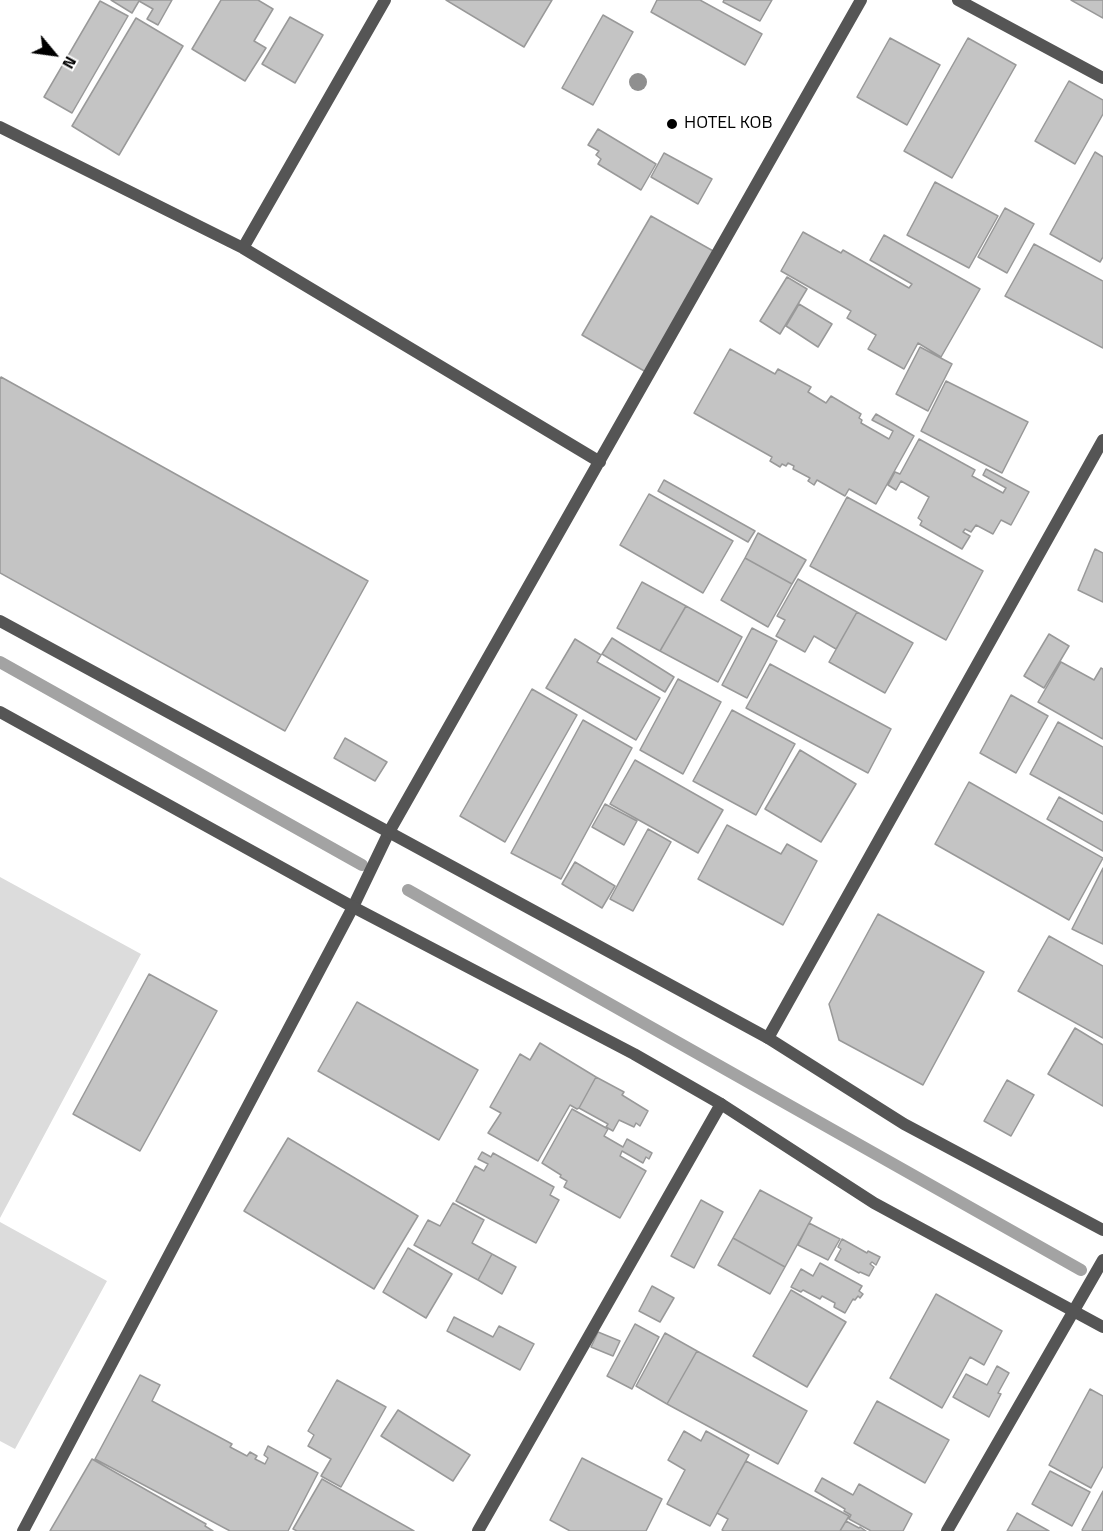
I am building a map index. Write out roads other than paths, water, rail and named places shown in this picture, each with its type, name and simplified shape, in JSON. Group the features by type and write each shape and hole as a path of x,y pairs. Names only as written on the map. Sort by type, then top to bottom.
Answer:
{"street":[{"path":"243,248 385,0"},
{"path":"23,1531 353,907 389,832 861,0"},
{"path":"958,0 1103,78"},
{"path":"0,127 243,248 600,462"},
{"path":"768,1038 1103,440"},
{"path":"0,621 768,1038 904,1124 1103,1230"},
{"path":"0,712 353,907 634,1054 721,1104 874,1203 1103,1327"},
{"path":"478,1531 721,1104"},
{"path":"948,1531 1103,1260"}],"waterway":[{"path":"0,662 362,865"},
{"path":"408,890 1081,1270"}],"place":[{"name":"HOTEL KOB","path":"672,124"}]}
